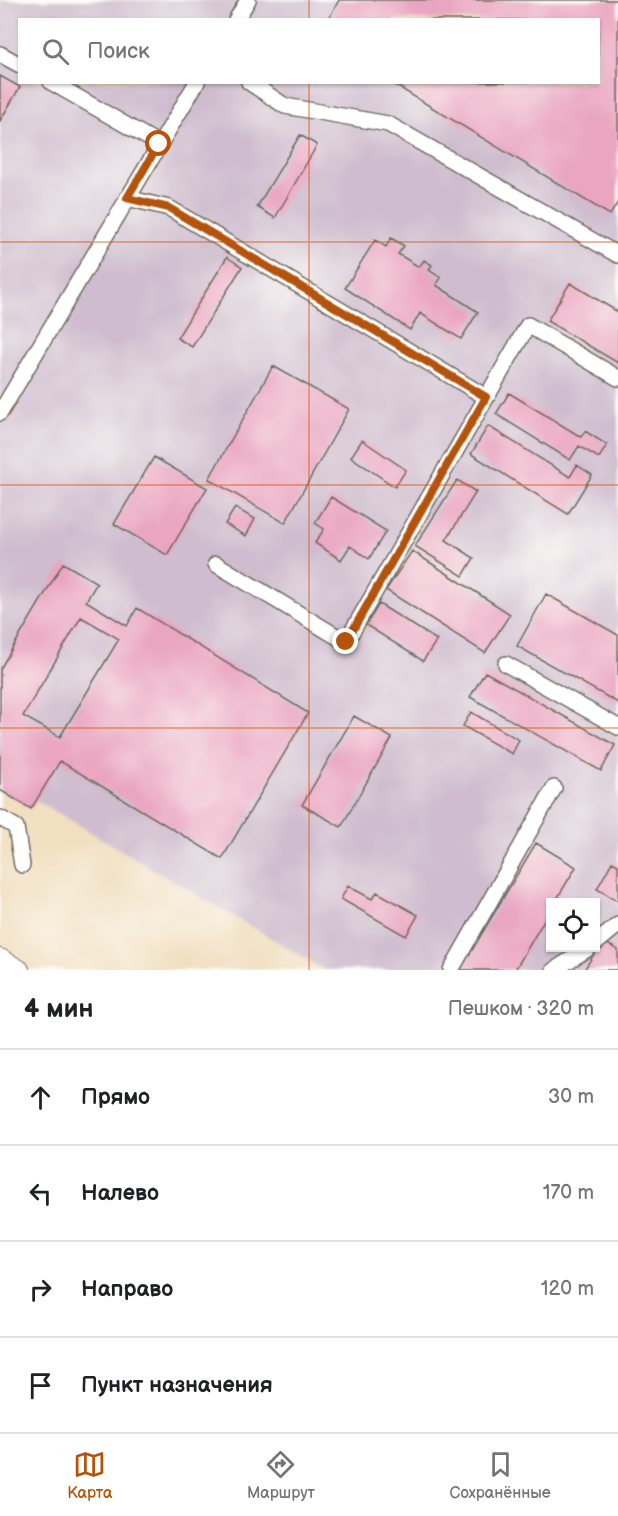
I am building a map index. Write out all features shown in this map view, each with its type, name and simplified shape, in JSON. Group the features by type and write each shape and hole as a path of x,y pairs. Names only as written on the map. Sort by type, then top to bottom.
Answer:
{"main road":[{"path":"0,959 19,970"}],"lane":[{"path":"237,18 248,0"},
{"path":"0,54 18,64"},
{"path":"54,84 159,144"},
{"path":"0,413 196,84"},
{"path":"252,84 285,106 388,124 618,255"},
{"path":"127,198 169,208 486,397"},
{"path":"216,564 346,642 528,325 618,378"},
{"path":"506,664 618,728"},
{"path":"451,970 555,788"},
{"path":"0,818 16,827 21,865"},
{"path":"600,940 618,925"},
{"path":"554,970 583,952"}],"shaded area":[{"path":"0,0 618,0 618,970 325,970 0,779"}],"building":[{"path":"339,0 618,0 618,202 610,215 393,84 600,84 600,18 329,18"},
{"path":"0,76 20,87 0,121"},
{"path":"300,135 317,145 275,218 257,207"},
{"path":"391,238 404,246 398,254 419,267 424,260 432,265 429,270 441,278 436,285 478,312 461,339 420,313 410,330 345,288 375,240 386,247"},
{"path":"227,257 242,267 192,347 177,338"},
{"path":"570,283 618,312 618,363 547,321"},
{"path":"273,366 349,409 285,523 209,479"},
{"path":"509,393 581,437 585,431 607,445 599,458 579,446 570,460 496,414"},
{"path":"488,426 570,477 577,465 592,475 568,514 471,454"},
{"path":"362,440 406,470 395,487 351,457"},
{"path":"154,457 207,488 167,555 114,524"},
{"path":"457,480 476,492 446,540 474,558 463,576 415,546"},
{"path":"331,497 386,531 369,559 350,546 341,560 315,543 324,529 315,523"},
{"path":"235,508 255,519 246,536 225,524"},
{"path":"412,551 510,614 485,653 386,590"},
{"path":"63,563 97,583 86,601 127,626 137,608 308,713 222,859 60,761 31,809 0,790 0,669","holes":["81,617 119,639 60,737 23,716"]},
{"path":"546,594 618,635 618,703 517,646"},
{"path":"379,604 437,640 423,661 366,625"},
{"path":"485,672 615,745 601,771 470,697"},
{"path":"471,712 519,740 512,754 463,726"},
{"path":"354,716 392,738 341,827 302,805"},
{"path":"536,843 576,867 557,898 546,898 546,917 515,970 460,970"},
{"path":"612,862 618,865 618,901 597,889"},
{"path":"348,886 372,899 377,892 418,915 406,936 341,899"},
{"path":"602,941 618,950 618,970 584,970 595,952 600,952"}],"route":[{"path":"159,144 127,198 169,208 486,397 346,642"}]}
